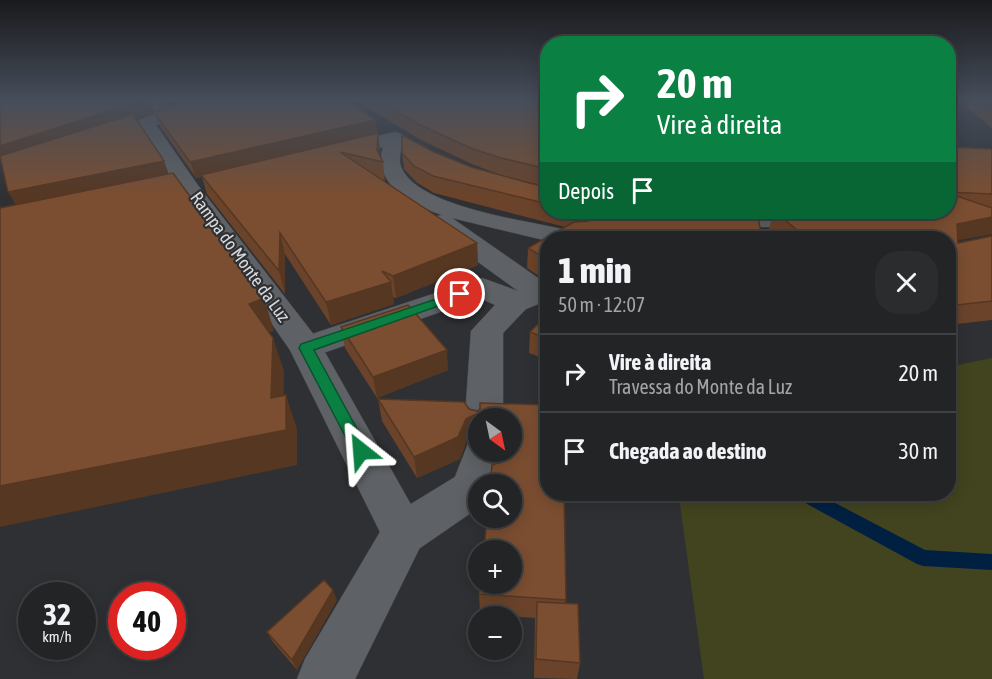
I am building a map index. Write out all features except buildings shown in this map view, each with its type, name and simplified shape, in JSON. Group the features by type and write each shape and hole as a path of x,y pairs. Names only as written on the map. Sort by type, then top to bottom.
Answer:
{"street":[{"name":"Rampa do Monte da Luz","path":"161,132 190,189 306,348 404,533"},
{"path":"315,158 395,137 390,159 392,171 405,189 450,230 540,292 515,303 487,331 484,408"},
{"path":"405,189 472,219 540,232"},
{"path":"712,219 773,219"},
{"path":"306,348 482,287 515,303"},
{"path":"325,679 404,533 473,488 480,462"}],"green space":[{"path":"992,358 992,679 704,679 680,501 956,501 956,365"}],"waterway":[{"path":"817,501 923,558 992,562"}],"route":[{"path":"361,451 306,348 460,294"}]}
